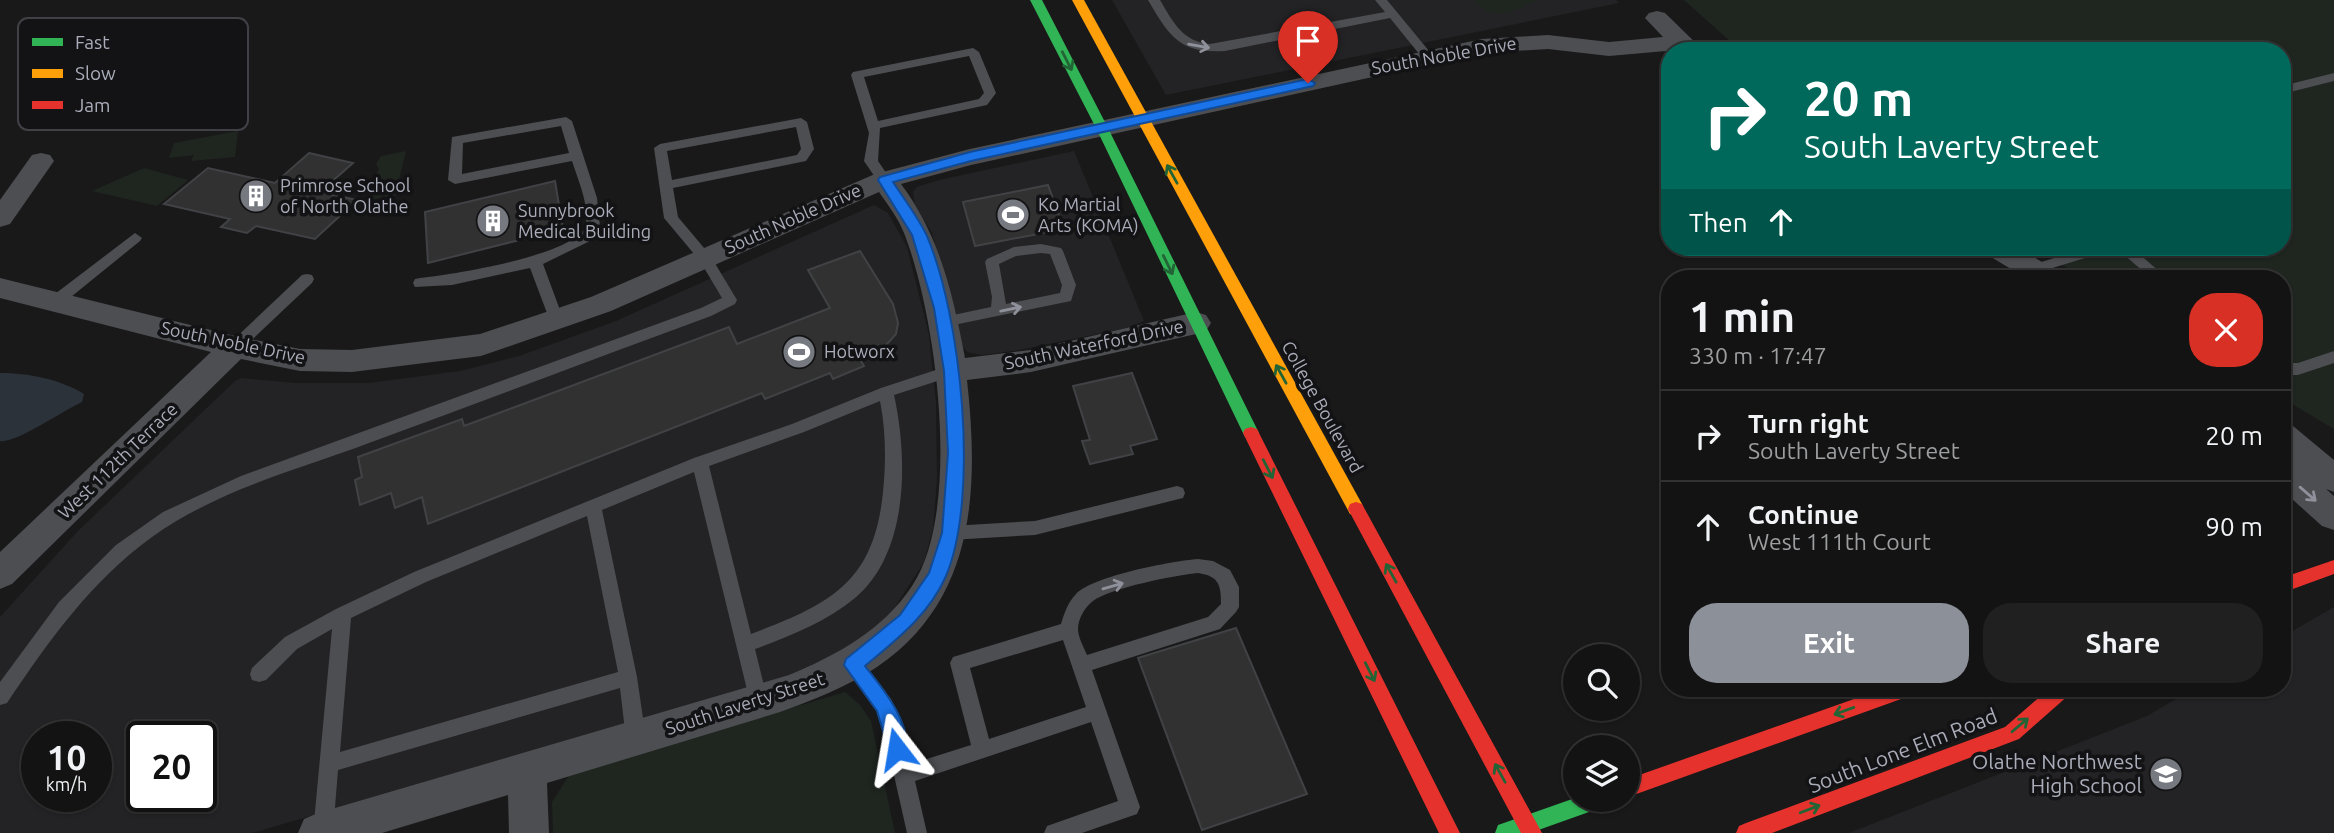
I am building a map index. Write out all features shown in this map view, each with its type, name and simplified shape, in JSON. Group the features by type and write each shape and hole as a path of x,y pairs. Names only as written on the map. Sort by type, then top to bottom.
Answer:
{"main road":[{"path":"1036,0 1102,128 1450,833"},
{"name":"College Boulevard","path":"1078,0 1530,829"},
{"path":"2291,583 2334,567"},
{"path":"1640,784 1883,697"},
{"name":"South Lone Elm Road","path":"1746,833 2012,733 2053,697"},
{"path":"1503,833 1530,829 1569,812"}],"street":[{"path":"1657,18 1681,42"},
{"name":"South Noble Drive","path":"0,288 235,347 300,360 352,360 481,345 557,321 884,180 970,157 1482,46 1526,41 1609,48 1661,47"},
{"path":"0,218 23,190 41,161"},
{"name":"South Laverty Street","path":"321,832 759,702 832,676 853,665 906,620 926,595 938,574 950,533 956,453 951,371 944,322 919,235 884,180"},
{"path":"2011,256 2035,270"},
{"name":"South Waterford Drive","path":"951,371 1031,361 1196,323"},
{"name":"West 112th Terrace","path":"0,574 235,347"},
{"path":"2291,443 2334,479"},
{"path":"2291,479 2334,516"},
{"path":"527,771 529,833"}],"lane":[{"path":"1154,0 1177,37 1184,43 1203,48 1225,47 1393,14"},
{"path":"1381,0 1428,57"},
{"path":"873,126 983,102 990,93 973,52 857,75 875,133 871,162 884,180"},
{"path":"2291,88 2334,77"},
{"path":"420,283 452,281 535,262 585,238 593,226 590,198 566,121 457,140 455,180 575,156"},
{"path":"0,697 50,624 88,580 148,531 186,508 273,472 706,312 730,300 705,258 671,218 660,148 802,122 808,149 801,158 666,185"},
{"path":"56,301 135,238"},
{"path":"944,322 998,311 1066,297 1069,285 1056,251 1036,249 1011,254 992,262 999,298 998,311"},
{"path":"2048,270 2083,256"},
{"path":"2132,256 2147,270"},
{"path":"535,262 557,321"},
{"path":"235,347 307,279"},
{"path":"2291,369 2334,357"},
{"path":"259,674 291,643 342,614 420,577 700,463 951,371"},
{"path":"745,646 797,625 835,604 866,573 880,553 888,531 892,499 894,427 886,393"},
{"path":"700,463 759,702"},
{"path":"950,533 1035,528 1177,493"},
{"path":"593,507 628,677 635,738"},
{"path":"1054,833 1130,807 1097,712 1069,630 1077,605 1093,592 1186,565 1211,567 1219,572 1230,588 1230,607 1214,623 1081,665"},
{"path":"321,832 342,614"},
{"path":"982,750 959,663 1069,630"},
{"path":"853,665 884,705 891,722 917,833"},
{"path":"329,764 628,677"},
{"path":"903,776 1097,712"}],"shaded area":[{"path":"1112,0 1616,0 1619,3 1166,95"},
{"path":"1473,0 1538,0 1512,12 1497,14 1489,12"},
{"path":"1684,0 2334,0 2334,429 2291,403 2291,270 2071,270 2047,256 2291,256 2291,42 1731,42"},
{"path":"238,131 235,157 191,161 194,155 169,158 174,143"},
{"path":"406,151 395,196 368,200 368,192 380,180 375,177 379,169 376,164 381,156"},
{"path":"1074,151 1144,321 1127,328 1019,350 982,355 967,352 962,346 932,233 915,205 913,192 917,187 939,180"},
{"path":"144,168 188,180 157,206 92,191"},
{"path":"874,205 888,213 907,247 929,335 936,403 937,480 933,529 924,562 892,612 855,644 796,674 252,833 0,833 0,617 78,531 235,381 241,378 295,383 369,383 460,371 519,356 616,321"},
{"path":"0,373 22,374 65,384 84,394 82,402 28,432 7,441 0,441"},
{"name":"Olathe Northwest High School","path":"2334,607 2334,833 1849,833 2147,716 2180,697 2291,697 2291,632"},
{"path":"845,692 860,705 871,721 895,833 553,833 552,802 570,774"}],"building":[{"name":"Primrose School of North Olathe","path":"309,153 353,163 320,192 357,200 315,239 256,226 247,233 221,227 230,219 164,204 208,168 275,183"},
{"name":"Sunnybrook Medical Building","path":"555,181 563,229 428,263 425,212"},
{"name":"Ko Martial Arts (KOMA)","path":"1048,185 1064,229 975,246 963,202"},
{"path":"860,251 893,304 898,323 896,334 879,353 861,361 864,366 833,379 830,373 765,399 762,393 428,524 422,497 395,508 391,493 360,505 355,480 362,477 358,457 462,419 464,426 729,327 737,344 830,308 808,270"},
{"path":"1132,373 1157,439 1130,446 1133,454 1090,464 1082,441 1090,440 1073,386"},
{"path":"1236,628 1307,794 1202,830 1138,658"}],"traffic: fast":[{"path":"1036,0 1102,128 1251,433"},
{"path":"1505,832 1563,812"}],"traffic: slow":[{"path":"1078,0 1356,509"}],"traffic: jam":[{"path":"1251,433 1450,833"},
{"path":"1356,509 1532,833"},
{"path":"2291,583 2334,567"},
{"path":"1640,784 1883,697"},
{"path":"1746,833 2012,733 2053,697"}],"place":[{"name":"Primrose School of North Olathe","path":"256,196"},
{"name":"Ko Martial Arts (KOMA)","path":"1013,215"},
{"name":"Sunnybrook Medical Building","path":"493,221"},
{"name":"Hotworx","path":"799,352"},
{"name":"Olathe Northwest High School","path":"2166,774"}],"route":[{"path":"897,749 884,705 853,665 906,620 926,595 938,574 950,533 956,453 951,371 941,308 919,235 884,180 970,157 1308,83"}]}
